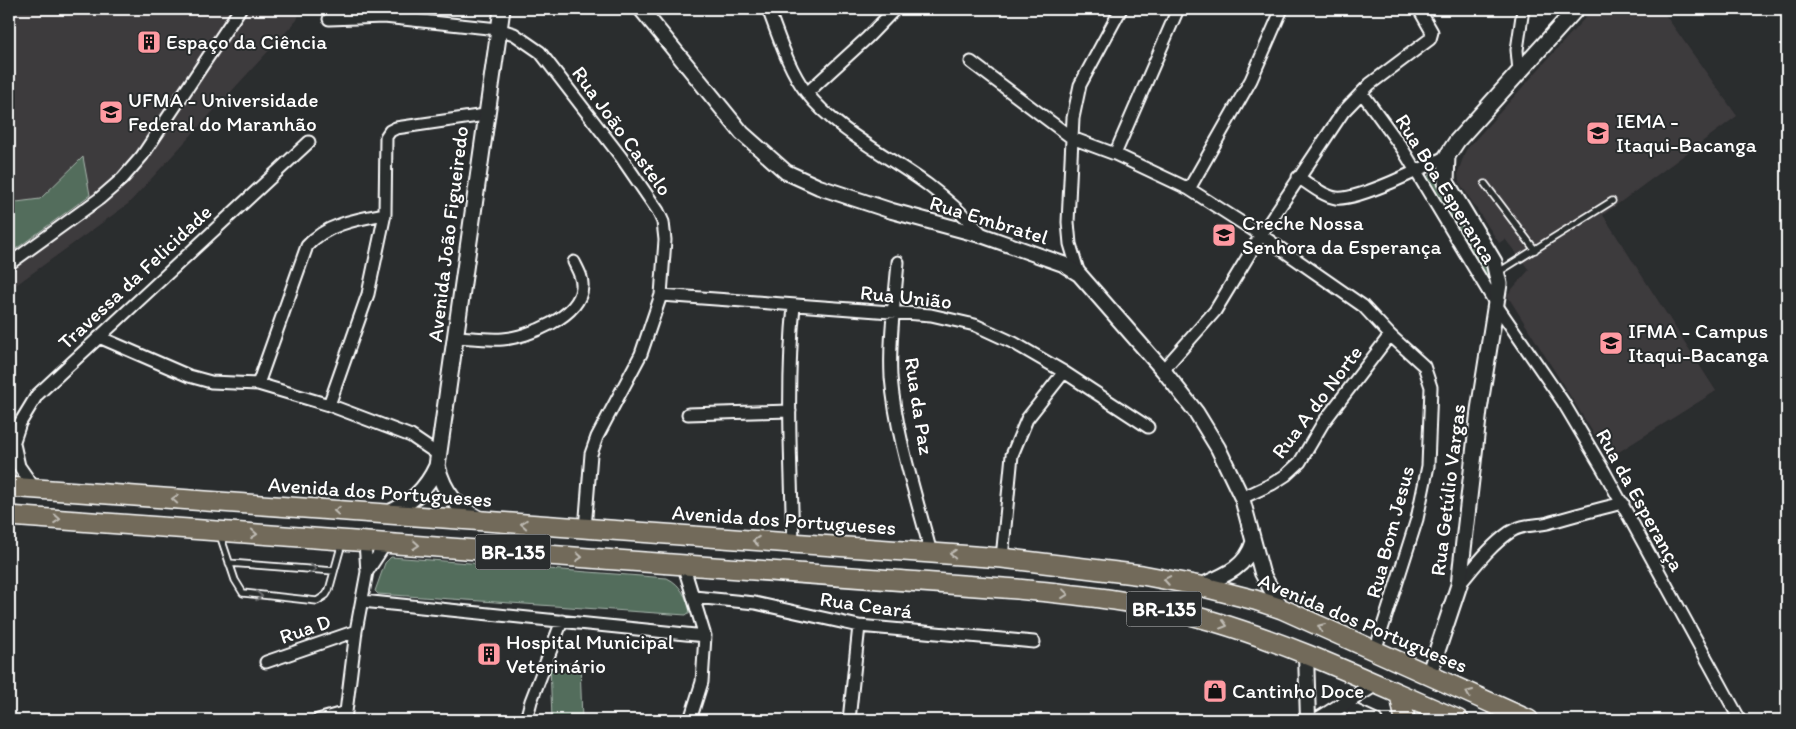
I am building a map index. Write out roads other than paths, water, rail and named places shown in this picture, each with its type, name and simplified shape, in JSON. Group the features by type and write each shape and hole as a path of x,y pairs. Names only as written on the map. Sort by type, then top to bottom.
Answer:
{"highway":[{"name":"Avenida dos Portugueses","path":"9,487 1002,558 1142,575 1200,586 1282,609 1529,720"},
{"name":"BR-135","path":"9,516 1017,589 1102,598 1169,610 1211,621 1306,654 1459,720"},
{"path":"746,569 782,563 868,570 874,569 878,564 874,549"},
{"path":"1400,695 1406,720"}],"main road":[{"name":"Avenida João Figueiredo","path":"386,515 410,502 420,494 438,460 457,337 485,115 502,9"},
{"path":"1497,272 1494,262 1450,191 1445,174 1447,156 1457,141 1576,9"},
{"name":"Rua Getúlio Vargas","path":"1429,675 1459,585 1480,400 1497,306 1497,272"},
{"name":"Avenida João Figueiredo","path":"438,460 445,490 452,500 460,508 484,522"}],"street":[{"path":"9,264 99,199 122,179 142,156 240,9"},
{"name":"Rua Embratel","path":"641,9 742,133 786,172 819,187 892,211 984,236 1064,264 1079,274 1163,370 1196,412 1218,448 1242,498 1262,573 1282,609"},
{"path":"768,9 786,56 807,93 829,115 964,214 984,236"},
{"path":"807,93 867,38 895,9"},
{"path":"1079,274 1070,244 1068,222 1076,99 1080,85 1121,9"},
{"path":"1115,154 1178,9"},
{"path":"1189,189 1251,80 1282,9"},
{"path":"1163,370 1215,311 1261,235 1343,112 1362,92 1408,54 1430,39 1432,32 1419,9"},
{"path":"1519,71 1517,50 1523,9"},
{"name":"Rua João Castelo","path":"329,19 384,17 498,29 514,34 540,52 606,137 658,211 666,240 662,295 641,354 594,445 590,468 585,529"},
{"name":"Rua Bom Jesus","path":"971,62 1072,138 1115,154 1189,189 1261,235 1363,306 1390,335 1424,366 1431,386 1432,404 1428,466 1417,519 1375,651"},
{"name":"Rua Boa Esperanca","path":"1362,92 1402,148 1497,306"},
{"path":"329,405 368,294 385,214 385,144 390,131 485,115"},
{"name":"Travessa da Felicidade","path":"9,456 20,423 37,395 309,142"},
{"path":"1298,178 1336,198 1349,196 1415,172 1447,156"},
{"path":"258,384 271,342 307,246 315,237 345,223 385,214"},
{"path":"457,337 502,339 523,336 558,320 568,311 582,288 581,276 574,262"},
{"name":"Rua da Paz","path":"898,262 890,355 892,379 899,428 931,553"},
{"name":"Rua União","path":"662,295 931,315 975,325 1014,343 1064,372 1148,427"},
{"path":"793,543 790,411 794,306"},
{"name":"Rua da Esperança","path":"1497,306 1563,402 1623,503 1740,720"},
{"name":"Rua A do Norte","path":"1242,498 1272,484 1286,475 1300,462 1323,422 1390,335"},
{"path":"99,337 189,376 211,382 258,384 329,405 411,436 438,460"},
{"path":"1002,558 1012,455 1027,419 1064,372"},
{"path":"688,414 790,411"},
{"path":"13,442 19,466 35,489"},
{"path":"1459,585 1479,561 1511,532 1521,527 1546,524 1576,513 1623,503"},
{"name":"Rua D","path":"346,716 356,631 367,572 365,542"},
{"name":"Rua D","path":"367,572 386,543"},
{"path":"1200,586 1225,575 1240,565 1250,552 1253,543"},
{"path":"683,564 705,636 702,682 690,720"},
{"name":"Rua Ceará","path":"694,597 755,603 859,626 1034,642"},
{"path":"362,601 705,636"},
{"path":"526,720 531,701 562,621"},
{"path":"849,720 859,626"},
{"name":"Rua D","path":"266,662 356,631"},
{"path":"1306,654 1308,720"},
{"path":"1318,720 1375,684"},
{"path":"1341,704 1376,720"},
{"path":"318,720 346,716"}],"lane":[{"path":"1485,184 1535,250"},
{"path":"1497,272 1612,201"},
{"path":"219,531 234,580 243,594 317,601 329,590 343,540"},
{"path":"229,563 334,571"}],"place":[{"name":"Espaço da Ciência","path":"149,42"},
{"name":"UFMA - Universidade Federal do Maranhão","path":"111,112"},
{"name":"IEMA - Itaqui-Bacanga","path":"1598,133"},
{"name":"Creche Nossa Senhora da Esperança","path":"1224,235"},
{"name":"IFMA - Campus Itaqui-Bacanga","path":"1611,343"},
{"name":"Hospital Municipal Veterinário","path":"489,654"},
{"name":"Cantinho Doce","path":"1215,691"}]}
